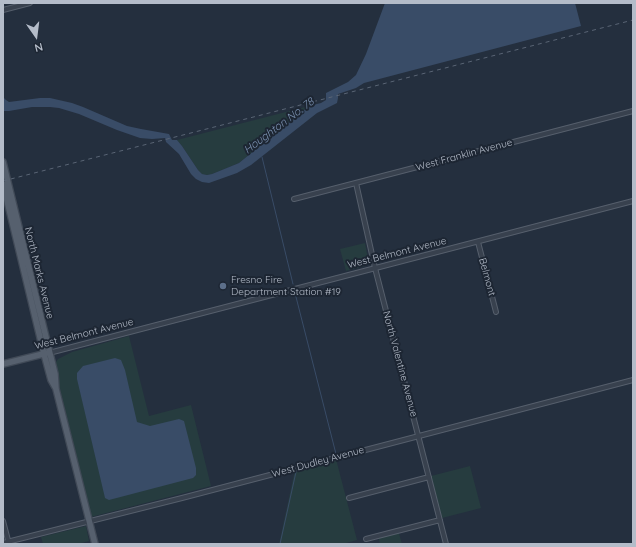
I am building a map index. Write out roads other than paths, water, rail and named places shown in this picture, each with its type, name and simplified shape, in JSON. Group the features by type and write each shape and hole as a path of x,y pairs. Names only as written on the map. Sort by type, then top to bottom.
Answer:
{"main road":[{"name":"North Marks Avenue","path":"3,162 46,353"},
{"name":"North Marks Avenue","path":"3,184 46,353 55,374 56,389 95,544"},
{"name":"West Belmont Avenue","path":"3,364 46,353"}],"street":[{"path":"3,10 30,3"},
{"name":"West Franklin Avenue","path":"294,199 633,110"},
{"name":"North Valentine Avenue","path":"356,183 375,268 446,544"},
{"name":"West Belmont Avenue","path":"46,353 633,201"},
{"name":"Belmont","path":"478,242 496,312"},
{"name":"West Dudley Avenue","path":"3,543 8,543 182,498 633,380"},
{"path":"349,498 429,477"},
{"path":"366,539 440,520"},
{"path":"3,521 8,543"}],"water":[{"path":"385,3 575,3 581,26 364,83 356,88 338,94 337,103 317,113 251,165 237,173 209,183 196,179 191,174 179,154 166,142 165,138 140,138 79,114 59,108 32,107 3,111 3,97 9,102 50,98 72,103 127,126 169,134 172,140 177,140 182,146 202,174 212,174 239,163 309,106 326,100 326,93 348,82 356,75 366,54"},
{"path":"115,358 121,360 125,370 137,422 150,426 179,419 184,421 196,468 196,475 193,478 109,500 105,498 77,379 77,373 83,366"}],"waterway":[{"path":"262,157 293,284"},
{"path":"295,293 336,454"},
{"path":"280,544 296,472 298,469"}],"railway":[{"path":"3,181 633,20"}],"place":[{"name":"Fresno Fire Department Station #19","path":"223,286"}],"water label":[{"name":"Houghton No. 78","path":"279,126"}]}
